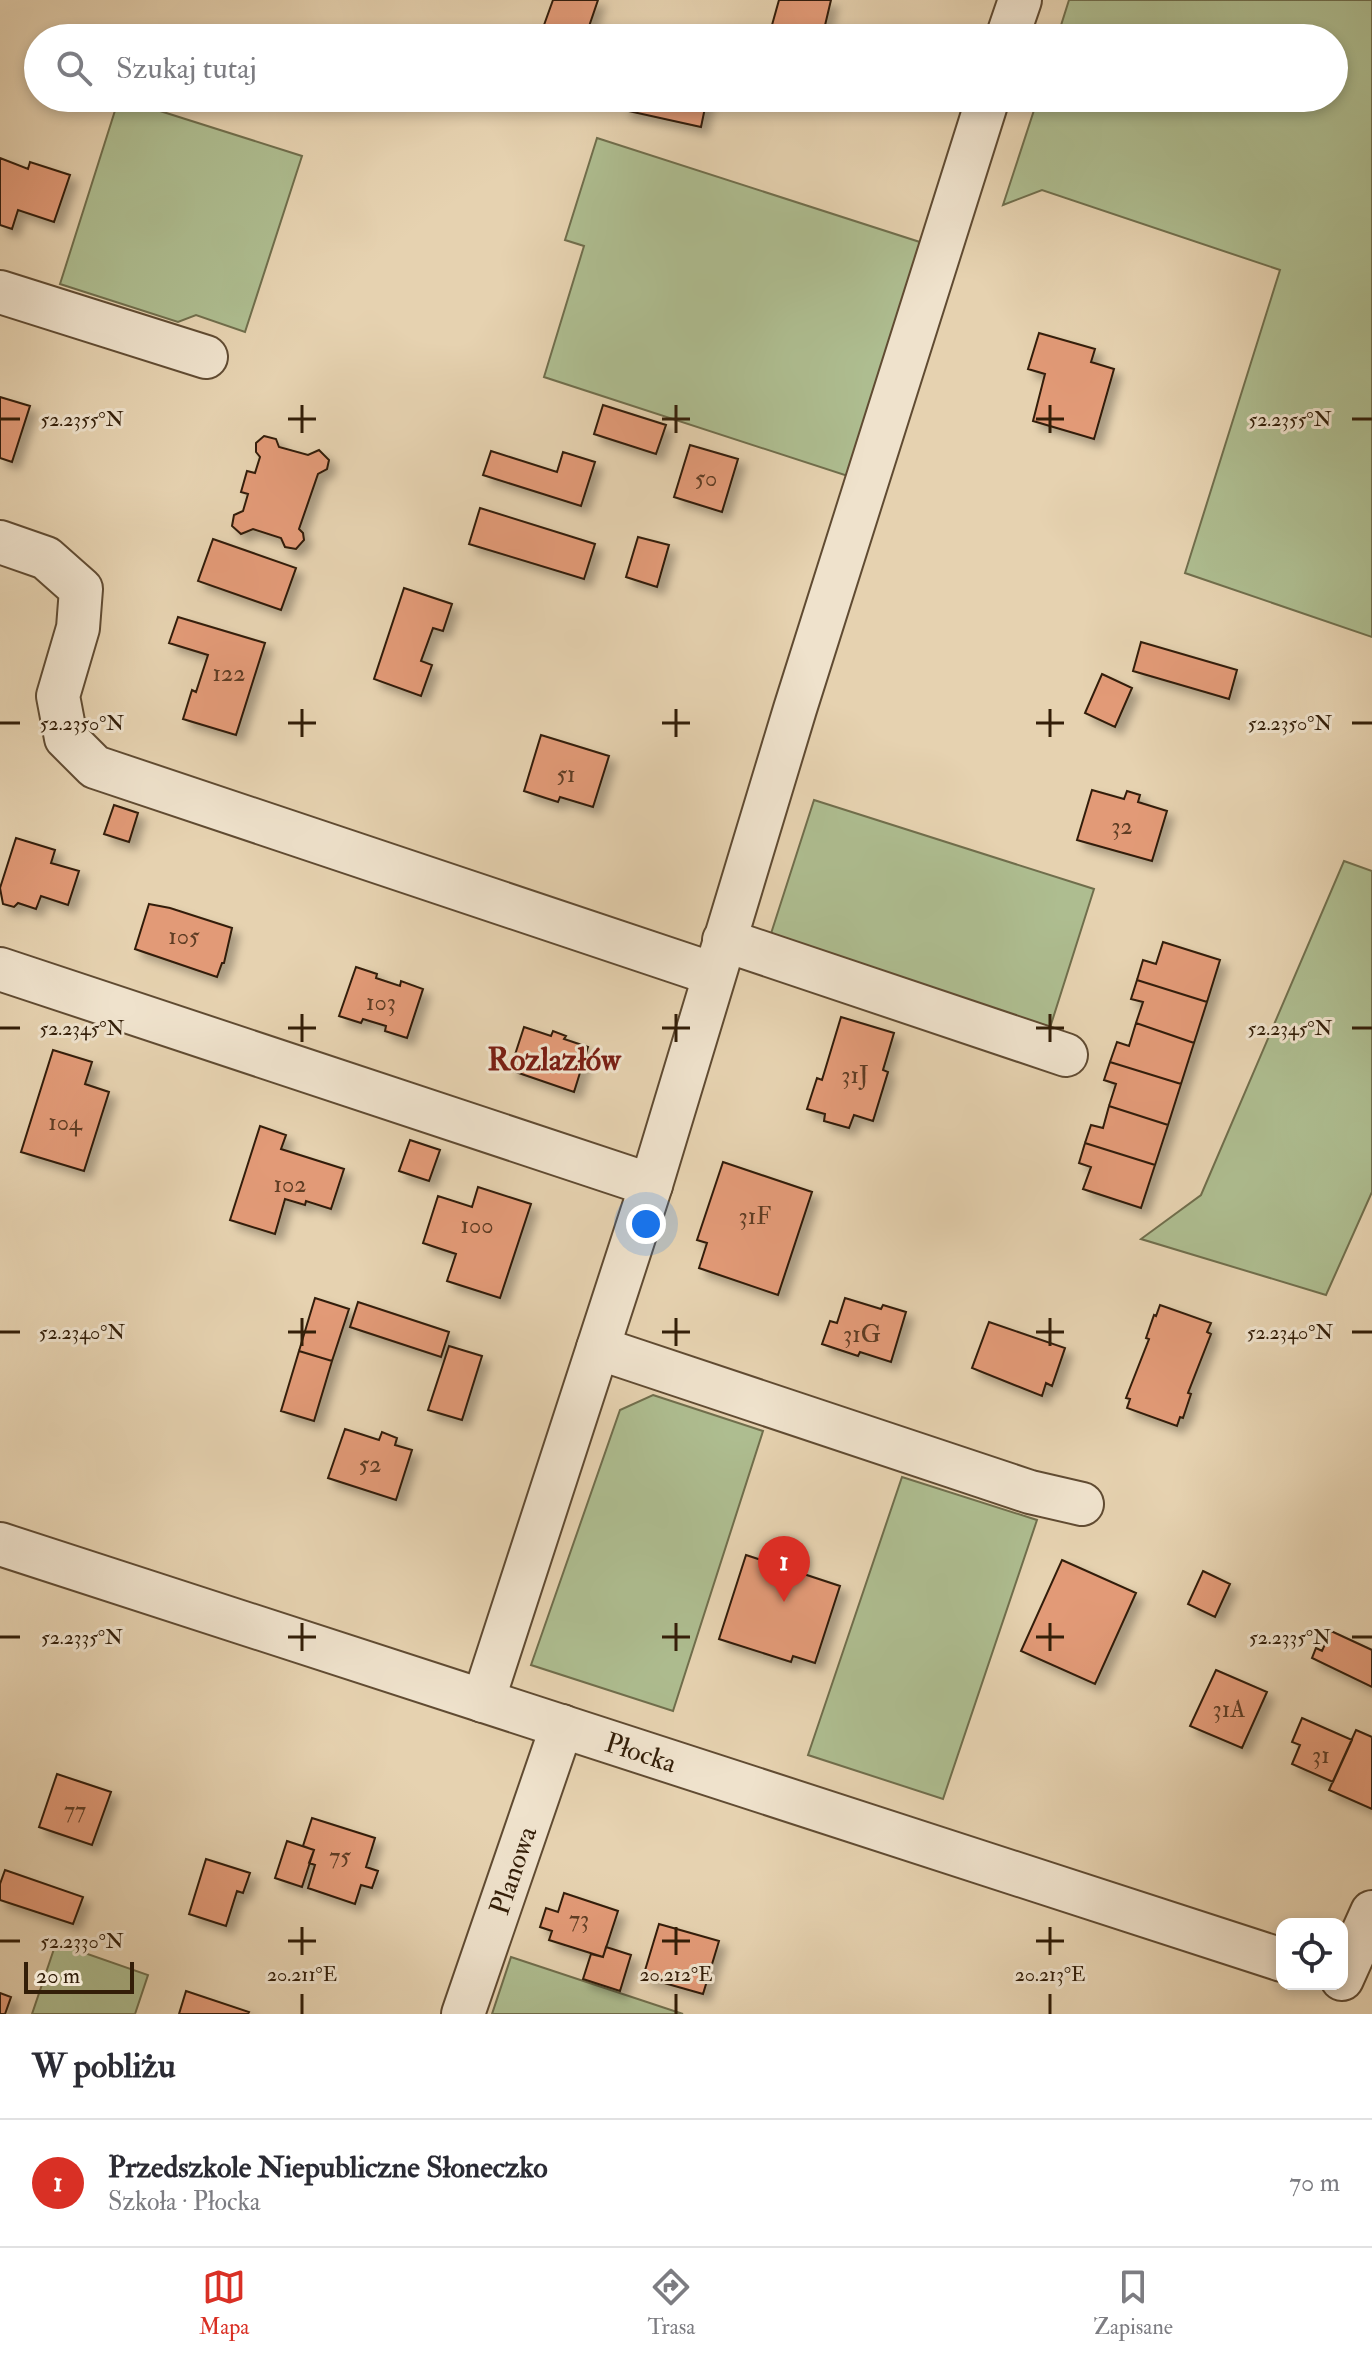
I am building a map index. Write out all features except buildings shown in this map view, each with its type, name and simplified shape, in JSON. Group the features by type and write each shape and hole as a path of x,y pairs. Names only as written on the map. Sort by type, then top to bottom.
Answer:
{"street":[{"path":"1012,24 1020,0"},
{"path":"483,1701 651,1185 718,957 984,112"},
{"path":"0,292 206,357"},
{"path":"0,542 46,558 81,589 78,628 58,696 66,738 95,767 718,957 1066,1055"},
{"path":"0,969 651,1185"},
{"path":"598,1348 1030,1492 1082,1504"},
{"name":"Płocka","path":"0,1544 1276,1958"},
{"name":"Planowa","path":"463,2014 562,1726"},
{"path":"1348,1966 1372,1912"},
{"path":"1348,1981 1372,1989"}],"green space":[{"path":"1069,0 1372,0 1372,637 1185,573 1280,270 1042,190 1003,205 1033,112 1348,112 1348,24 1061,24"},
{"path":"115,112 163,112 302,156 245,332 196,315 178,322 60,284"},
{"path":"597,138 926,244 854,478 544,377 584,246 565,240"},
{"path":"814,800 1094,889 1048,1034 767,946"},
{"path":"1344,861 1372,871 1372,1192 1326,1295 1141,1239 1201,1195"},
{"path":"653,1395 763,1431 673,1711 531,1665 620,1410"},
{"path":"902,1477 1037,1520 943,1799 808,1755"},
{"path":"56,1943 148,1975 135,2014 32,2014"},
{"path":"511,1957 683,2014 492,2014"}],"place":[{"name":"Przedszkole Niepubliczne Słoneczko","path":"784,1602"}],"district":[{"name":"Rozlazłów","path":"554,1059"}]}
